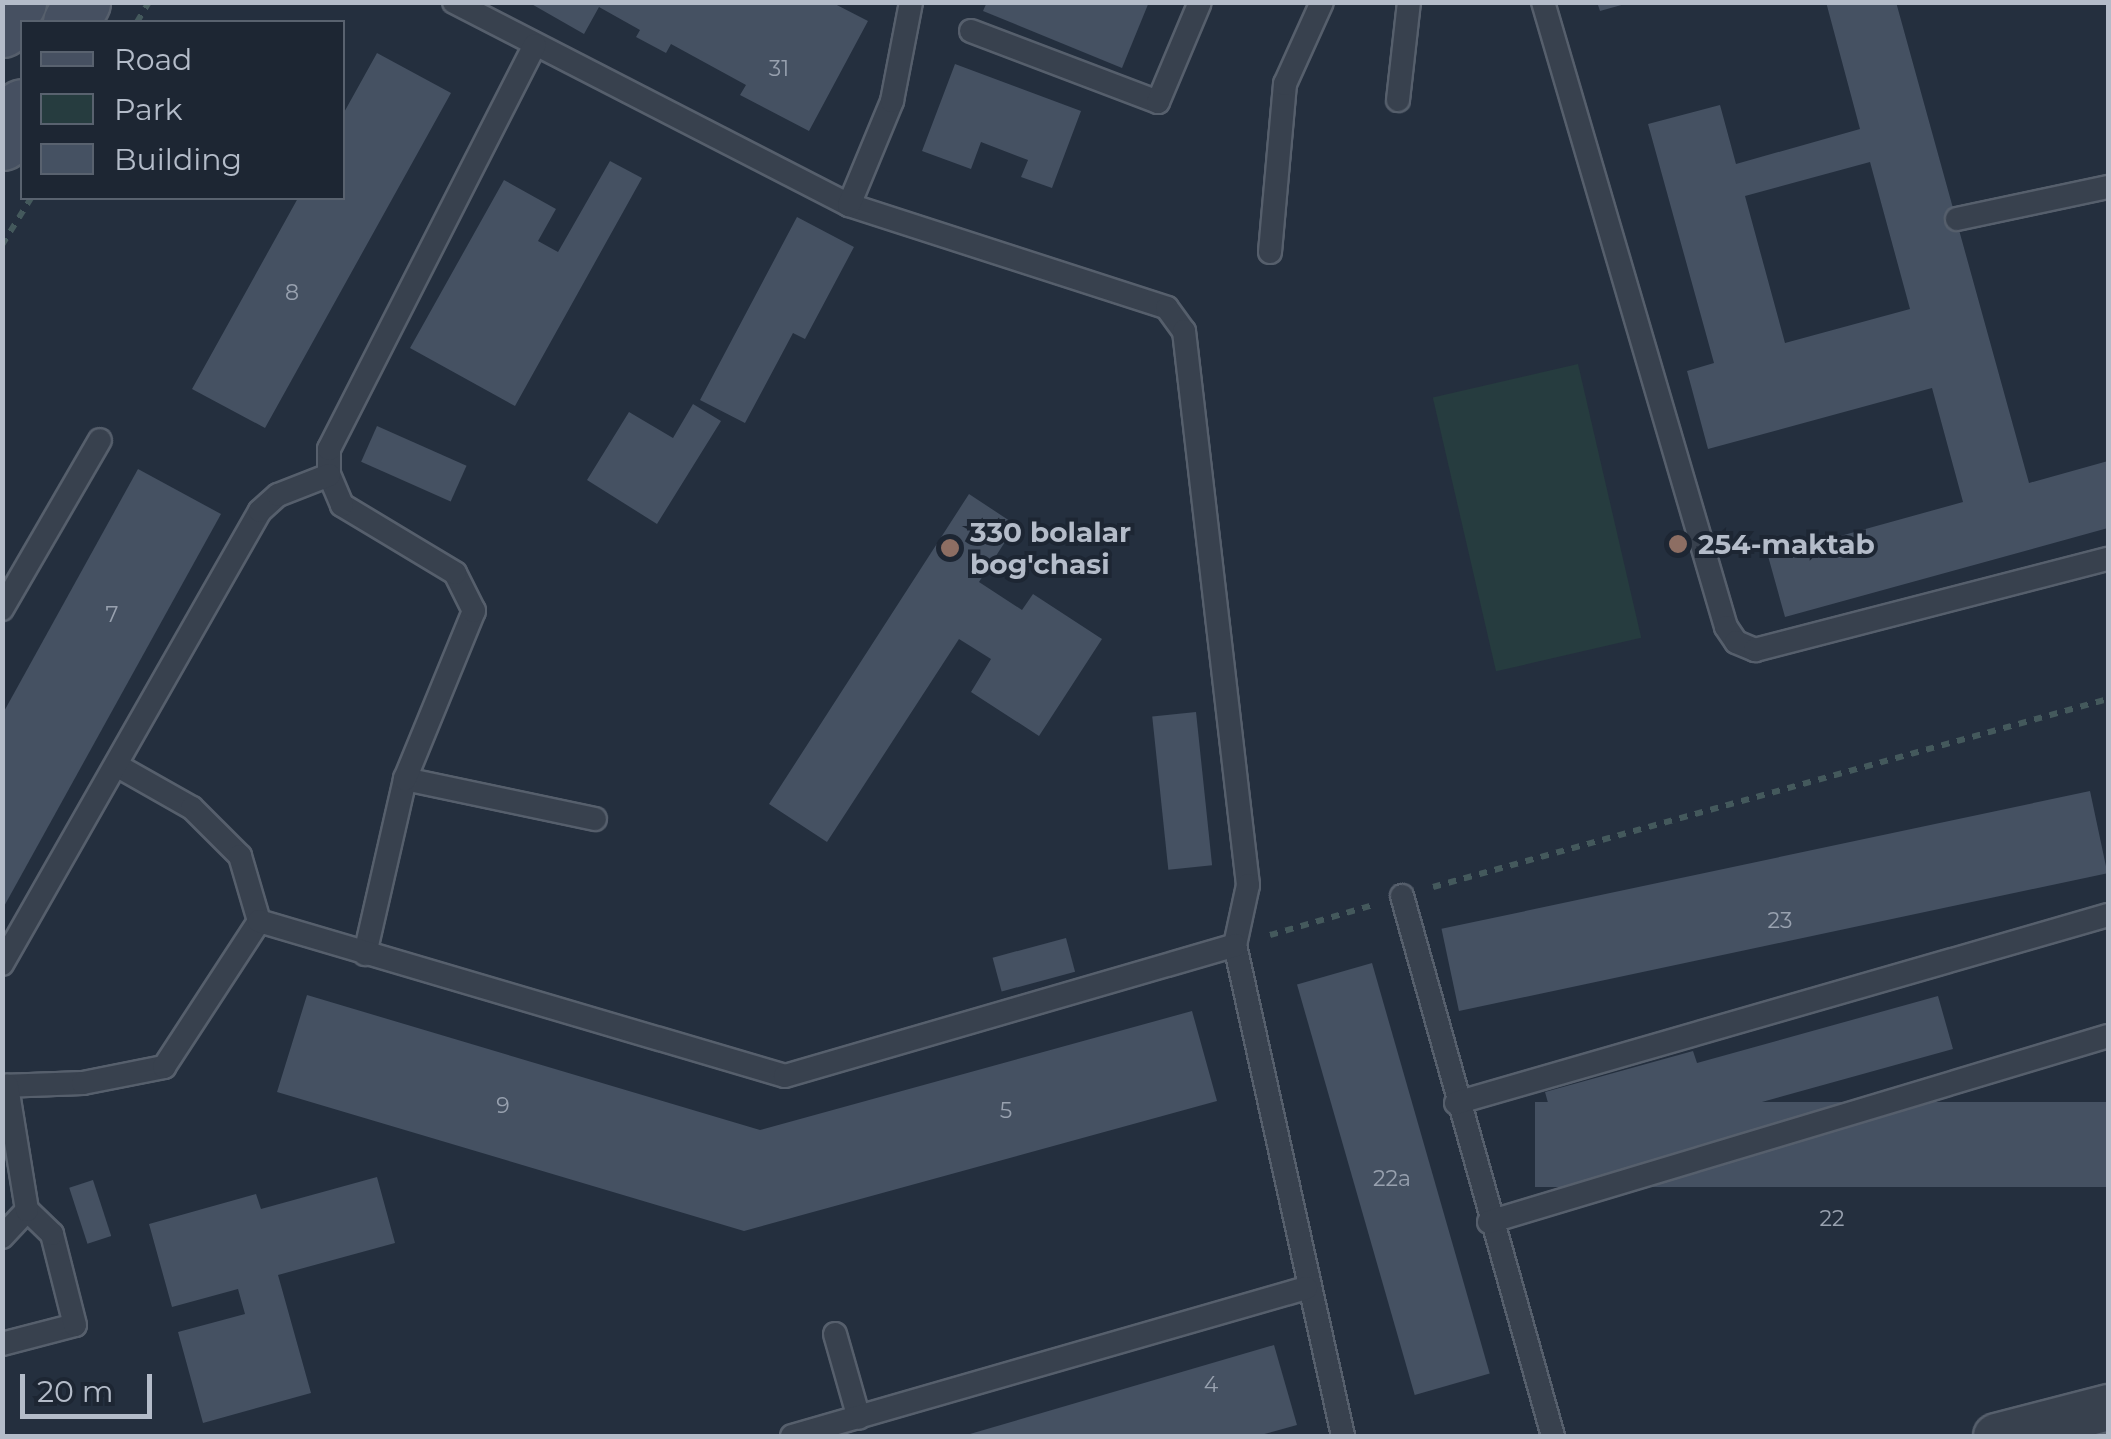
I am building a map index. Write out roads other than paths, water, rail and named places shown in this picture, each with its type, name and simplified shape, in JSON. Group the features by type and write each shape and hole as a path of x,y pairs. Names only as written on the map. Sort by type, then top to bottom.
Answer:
{"main road":[{"path":"2,29 18,2"},
{"path":"2,142 20,110"}],"street":[{"path":"1996,1436 2108,1406"}],"lane":[{"path":"454,2 850,206 1167,308 1184,331 1248,885 1236,945 1306,1288 1344,1436"},
{"path":"850,206 892,101 910,2"},
{"path":"971,30 1158,102 1200,2"},
{"path":"1270,252 1284,84 1322,2"},
{"path":"1398,100 1410,2"},
{"path":"1543,2 1720,608 1736,642 1755,650 2108,558"},
{"path":"365,954 405,779 474,611 455,572 351,514 329,474 337,425 535,45"},
{"path":"1957,220 2108,188"},
{"path":"2,610 100,440"},
{"path":"2,964 260,511 278,495 329,474"},
{"path":"2,1344 75,1324 52,1234 27,1210 5,1086 82,1083 164,1067 258,921 240,856 192,808 116,764"},
{"path":"405,779 595,818"},
{"path":"1402,896 1456,1103 1553,1436"},
{"path":"1456,1103 2108,915"},
{"path":"258,921 786,1076 1236,945"},
{"path":"1490,1222 2108,1036"},
{"path":"2,1237 27,1210"},
{"path":"792,1436 1306,1288"},
{"path":"835,1334 860,1418"}],"place":[{"name":"254-maktab","path":"1678,544"},
{"name":"330 bolalar bog'chasi","path":"950,548"}]}
